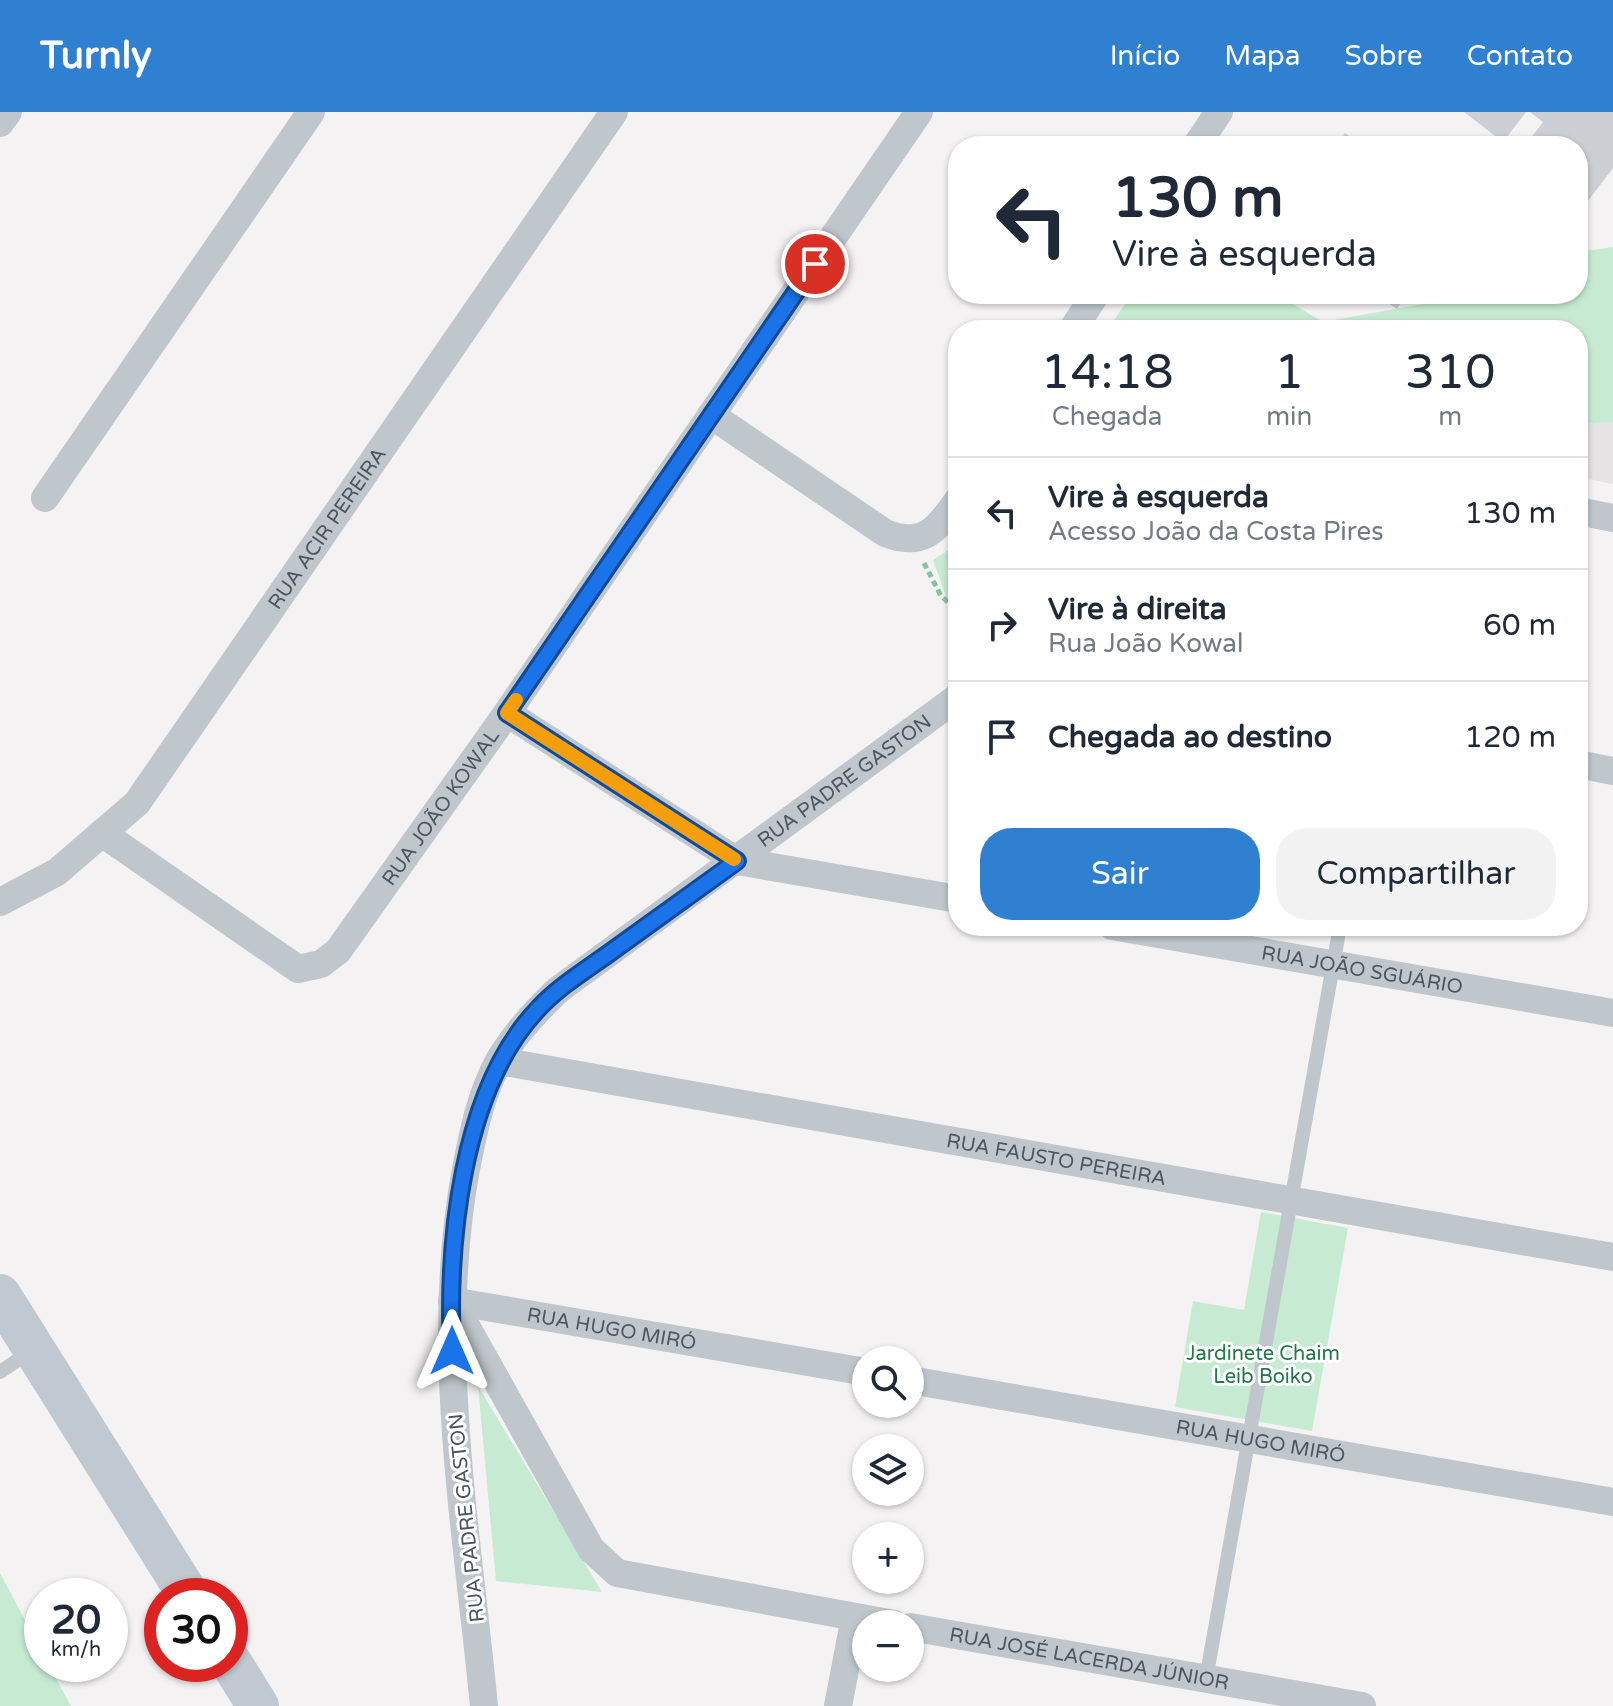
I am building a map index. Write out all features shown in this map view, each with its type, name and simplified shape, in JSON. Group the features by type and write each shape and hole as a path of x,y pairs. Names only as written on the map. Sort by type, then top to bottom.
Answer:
{"main road":[{"path":"0,1295 17,1361 176,1578"},
{"path":"243,1682 258,1706"}],"street":[{"path":"0,123 8,112"},
{"path":"45,498 311,112"},
{"name":"RUA ACIR PEREIRA","path":"0,902 57,872 137,803 614,112"},
{"name":"RUA JOÃO KOWAL","path":"102,833 298,969 321,964 338,951 507,713 919,112"},
{"path":"1203,136 1219,112"},
{"path":"711,415 885,533 901,539 916,539 948,515"},
{"path":"1588,513 1613,518"},
{"name":"RUA PADRE GASTON","path":"484,1706 457,1433 452,1301 455,1247 472,1139 499,1061 527,1021 558,990 948,704"},
{"path":"507,713 737,861 948,897"},
{"path":"1588,766 1613,771"},
{"name":"RUA JOÃO SGUÁRIO","path":"1170,936 1613,1013"},
{"name":"RUA FAUSTO PEREIRA","path":"499,1061 1613,1257"},
{"path":"452,1301 591,1549 602,1562 633,1578 852,1616"},
{"name":"RUA HUGO MIRÓ","path":"452,1301 852,1370"},
{"name":"RUA HUGO MIRÓ","path":"924,1382 1613,1502"},
{"name":"RUA JOSÉ LACERDA JÚNIOR","path":"924,1629 1362,1706"},
{"path":"838,1706 852,1633"}],"lane":[{"path":"1206,1679 1338,936"}],"path":[{"path":"916,539 930,578 948,602"}],"shaded area":[{"path":"1613,422 1613,484 1588,479 1588,423"}],"green space":[{"path":"1613,247 1613,422 1588,423 1588,320 1334,320 1423,304 1588,304 1588,251"},
{"path":"1125,304 1293,304 1320,320 1114,320"},
{"path":"948,550 948,602 933,560"},
{"name":"Jardinete Chaim Leib Boiko","path":"1261,1212 1348,1228 1312,1431 1175,1407 1193,1301 1244,1310"},
{"path":"478,1386 602,1592 496,1581"},
{"path":"0,1573 24,1618 24,1682 58,1682 71,1706 0,1706"}],"building":[{"path":"1464,112 1526,112 1508,136 1495,136"},
{"path":"1530,112 1613,112 1613,168 1588,201 1588,136 1532,136 1543,122"}],"slow traffic":[{"path":"516,700 507,713 734,859"}],"route":[{"path":"452,1351 455,1247 463,1185 472,1139 499,1061 537,1009 558,990 737,861 507,713 815,264"}]}
